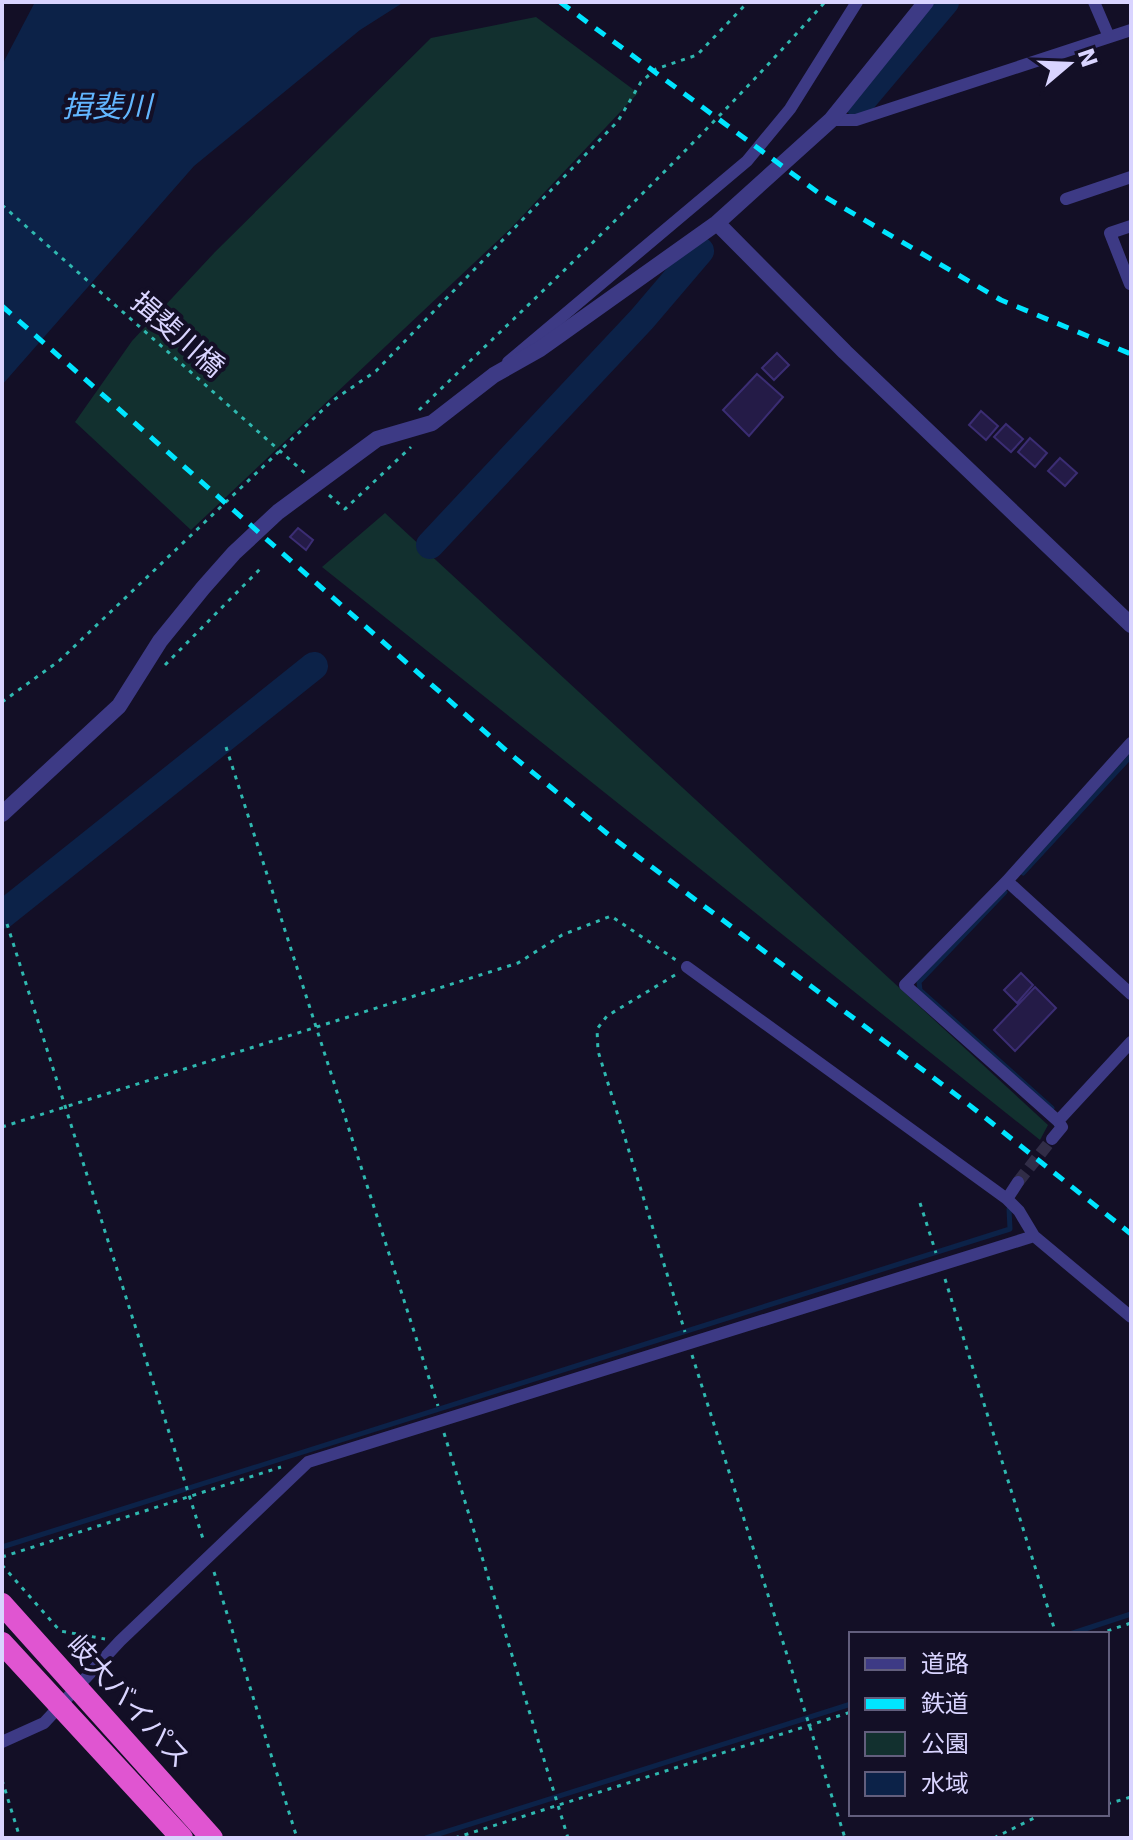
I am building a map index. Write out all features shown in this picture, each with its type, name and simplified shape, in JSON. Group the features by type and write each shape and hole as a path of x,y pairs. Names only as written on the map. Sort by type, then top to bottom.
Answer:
{"highway":[{"name":"岐大バイパス","path":"2,1604 212,1838"},
{"name":"岐大バイパス","path":"2,1643 182,1838"}],"street":[{"path":"2,814 119,706 160,641 203,588 234,553 278,512 377,439 432,423 494,375 539,332 747,161 790,109 857,2"},
{"path":"494,375 540,349 717,223 831,120 926,2"},
{"path":"1094,2 1109,37"},
{"path":"831,120 856,120 1131,30"},
{"path":"1066,199 1131,177"},
{"path":"717,223 845,352 1131,625"},
{"path":"1130,284 1110,233 1131,226"},
{"path":"1052,1139 1062,1127 1058,1121 905,985 1007,881 1131,743"},
{"path":"1007,881 1131,994"},
{"path":"687,967 1007,1199 1019,1211 1034,1236 1131,1317"},
{"path":"1058,1121 1131,1042"},
{"path":"1007,1199 1018,1182"},
{"path":"2,1742 35,1730 120,1641 308,1462 1034,1236"}],"path":[{"path":"2,702 59,661 332,401 376,371 618,121 641,82 656,69 697,55 748,2"},
{"path":"419,410 670,168 746,91 825,2"},
{"name":"揖斐川橋","path":"2,205 317,483"},
{"path":"328,494 345,509 432,423"},
{"path":"162,667 261,568"},
{"path":"226,747 440,1419 568,1838"},
{"path":"2,1127 518,963 562,935 611,916 687,967 607,1016 597,1029 598,1051 845,1838"},
{"path":"7,924 297,1838"},
{"path":"920,1203 1055,1632"},
{"path":"2,1557 278,1468 308,1462"},
{"path":"2,1565 60,1631 120,1641"},
{"path":"1104,1632 1131,1623"},
{"path":"455,1838 849,1713"},
{"path":"2,1780 20,1838"},
{"path":"1109,1803 1131,1797"},
{"path":"994,1838 1038,1816"}],"green space":[{"path":"536,17 638,93 511,228 191,530 75,422 132,341 215,252 431,38"},
{"path":"385,513 1048,1125 1040,1140 322,567"}],"water":[{"name":"揖斐川","path":"35,2 404,2 360,30 194,166 2,385 2,65"}],"building":[{"path":"777,353 789,365 774,380 762,368"},
{"path":"757,374 783,397 749,436 723,410"},
{"path":"981,411 998,426 986,440 969,425"},
{"path":"1006,424 1023,439 1011,452 994,437"},
{"path":"1030,438 1047,453 1035,467 1018,452"},
{"path":"1060,458 1077,473 1065,486 1048,471"},
{"path":"298,528 313,540 306,550 290,537"},
{"path":"1021,973 1033,985 1017,1003 1004,990"},
{"path":"1035,987 1056,1008 1015,1051 994,1030"}],"waterway":[{"path":"859,104 945,2"},
{"path":"430,545 642,319 700,251"},
{"path":"2,915 314,666"},
{"path":"1023,873 1131,756"},
{"path":"1005,892 919,982 920,990 1052,1108"},
{"path":"2,1547 1010,1229 1009,1209"},
{"path":"1076,1632 1131,1614"},
{"path":"426,1838 849,1705"}],"tunnel":[{"path":"1018,1182 1052,1139"}],"railway":[{"path":"560,2 820,194 1001,300 1131,354"},
{"path":"2,306 509,753 609,835 963,1100 1131,1234"}]}
